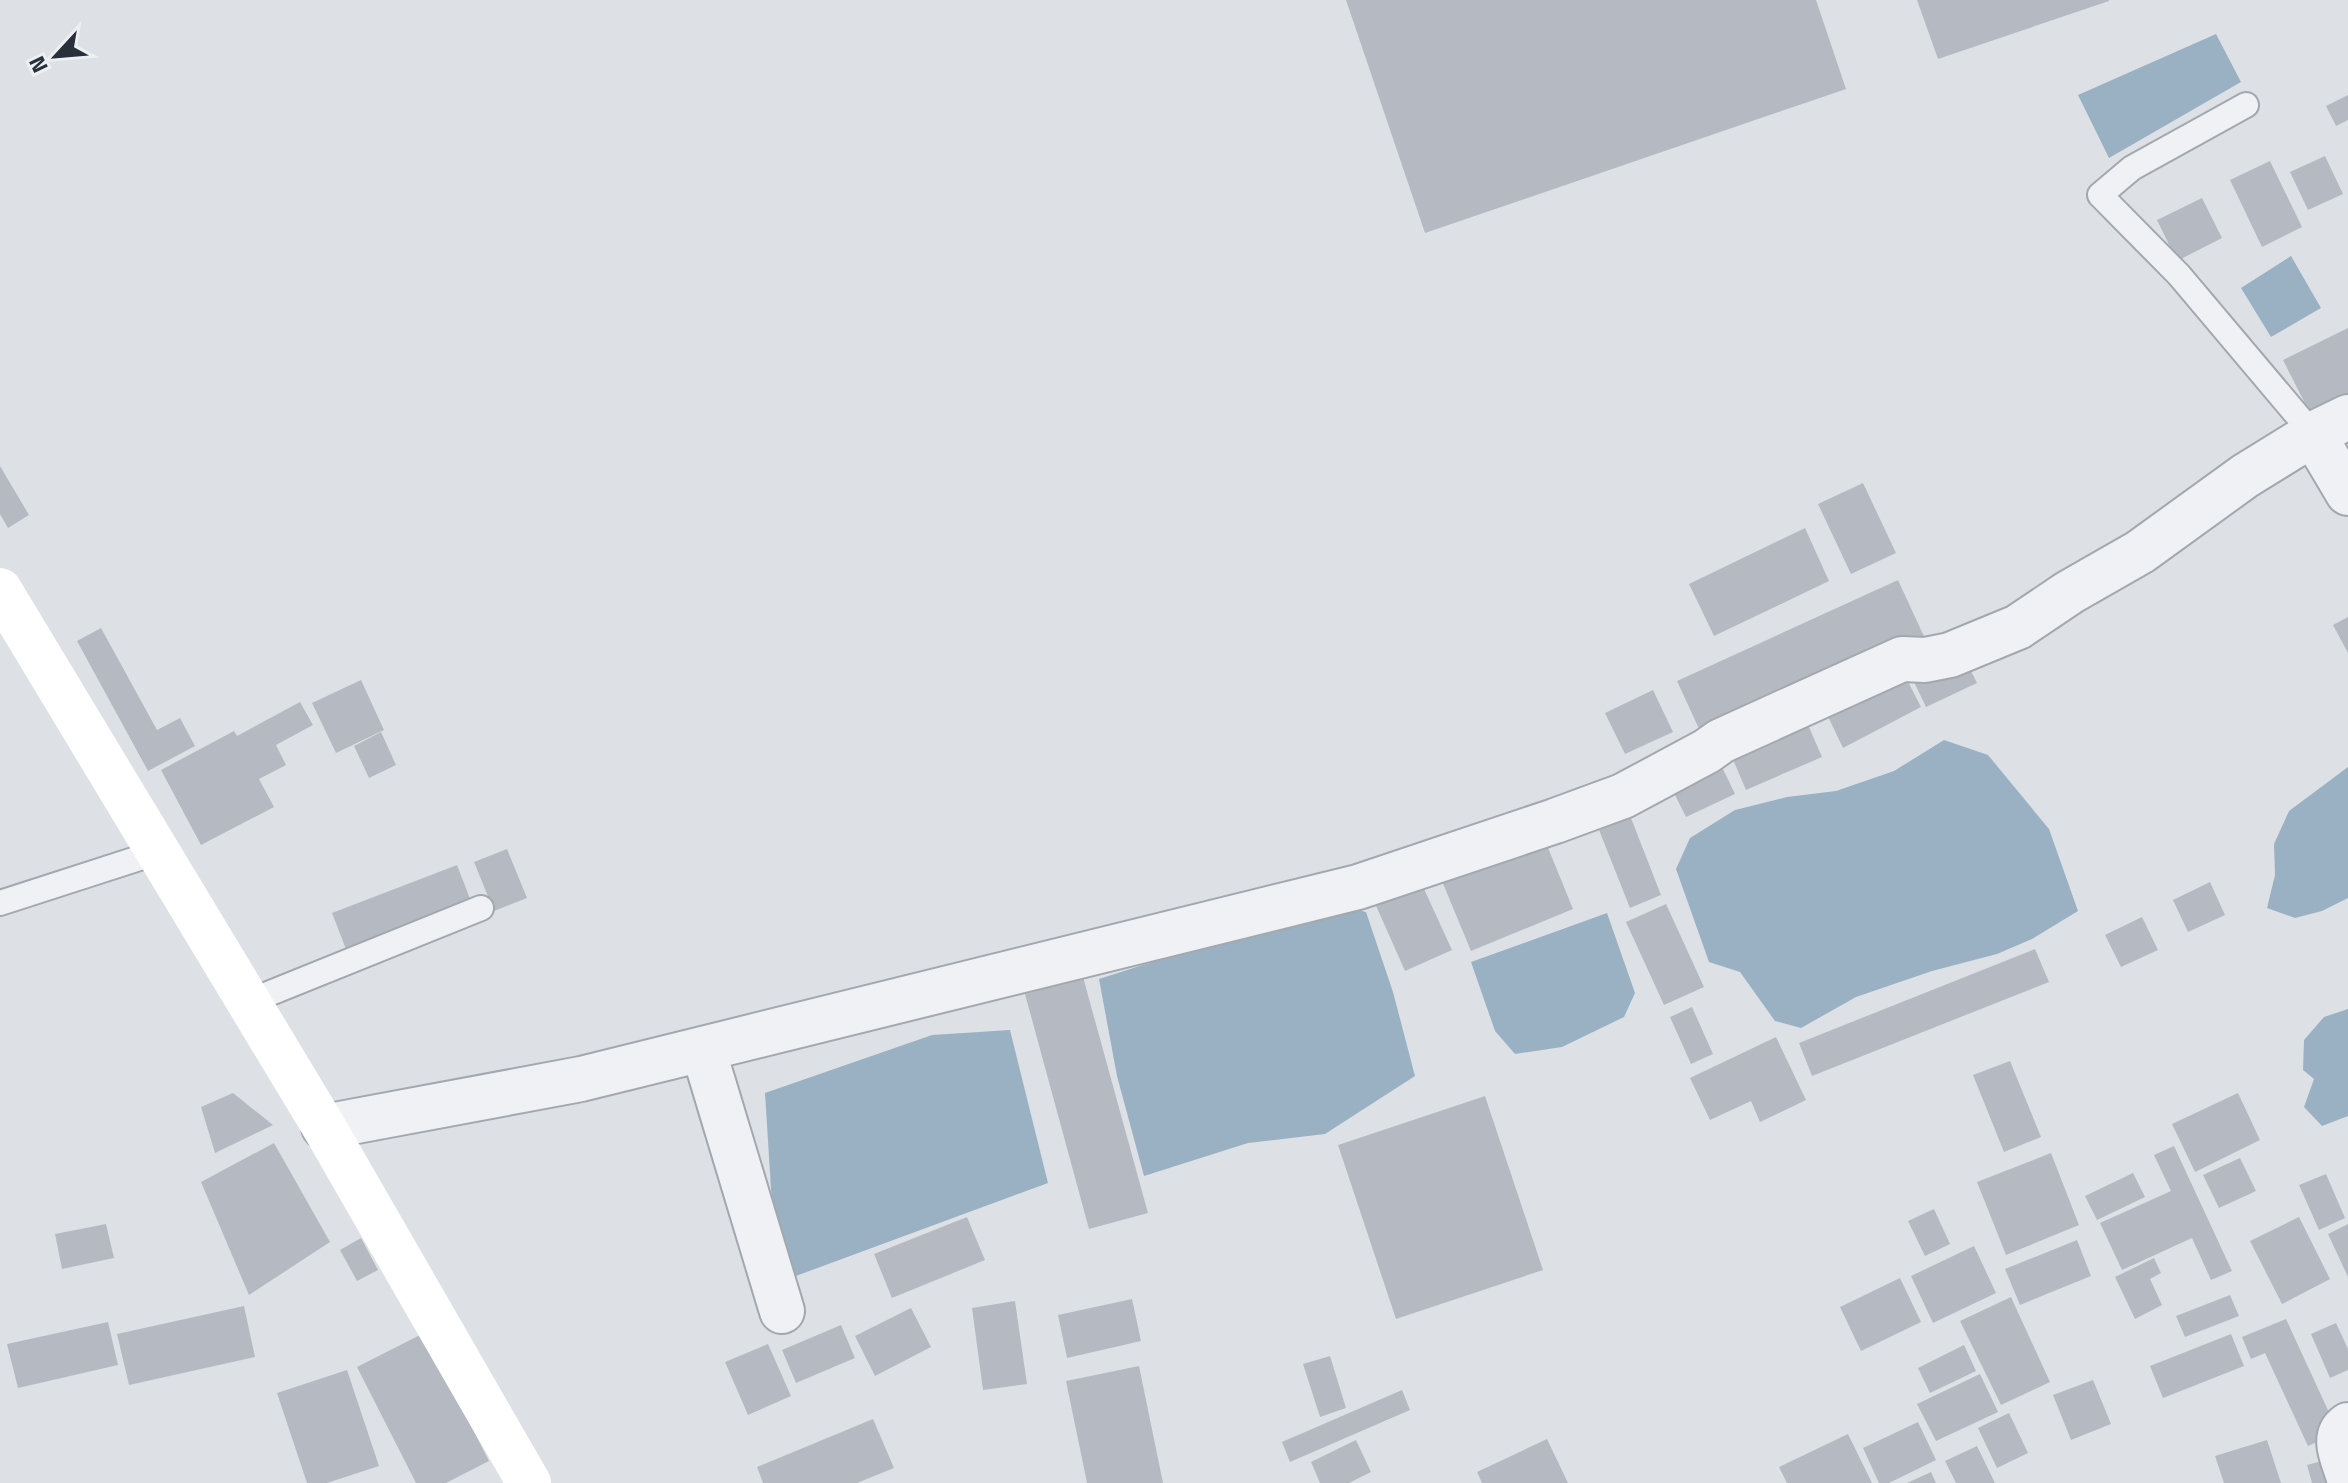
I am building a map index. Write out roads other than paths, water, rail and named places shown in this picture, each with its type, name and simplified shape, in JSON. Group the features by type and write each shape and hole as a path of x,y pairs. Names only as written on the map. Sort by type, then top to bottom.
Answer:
{"main road":[{"path":"0,590 324,1127 529,1483"}],"street":[{"path":"324,1127 581,1079 1358,887 1623,796 1721,741 1902,659 1925,660 1950,655 2018,627 2070,592 2140,552 2245,476 2330,426 2348,493"},
{"path":"703,1049 782,1311"},
{"path":"2348,1425 2343,1429 2338,1444 2348,1475"}],"lane":[{"path":"2246,105 2132,168 2100,195 2330,426"},
{"path":"0,903 158,852"},
{"path":"248,1002 481,908"}],"water":[{"path":"2216,34 2241,82 2109,158 2078,95"},
{"path":"2291,256 2321,308 2271,337 2241,288"},
{"path":"1944,740 1988,755 2049,829 2078,911 2032,939 1997,954 1932,971 1856,997 1801,1028 1775,1021 1740,972 1709,962 1676,869 1690,838 1735,810 1787,797 1836,791 1894,771"},
{"path":"2348,767 2348,898 2322,911 2295,918 2267,908 2275,875 2274,844 2289,811"},
{"path":"1333,904 1366,912 1393,992 1415,1076 1325,1134 1248,1143 1144,1176 1117,1076 1099,979"},
{"path":"1607,913 1635,993 1624,1017 1562,1047 1515,1054 1495,1031 1471,962"},
{"path":"2348,1009 2348,1116 2322,1126 2304,1107 2314,1079 2303,1070 2304,1040 2324,1017"},
{"path":"1010,1030 1048,1183 785,1280 771,1189 765,1093 932,1035"}]}
